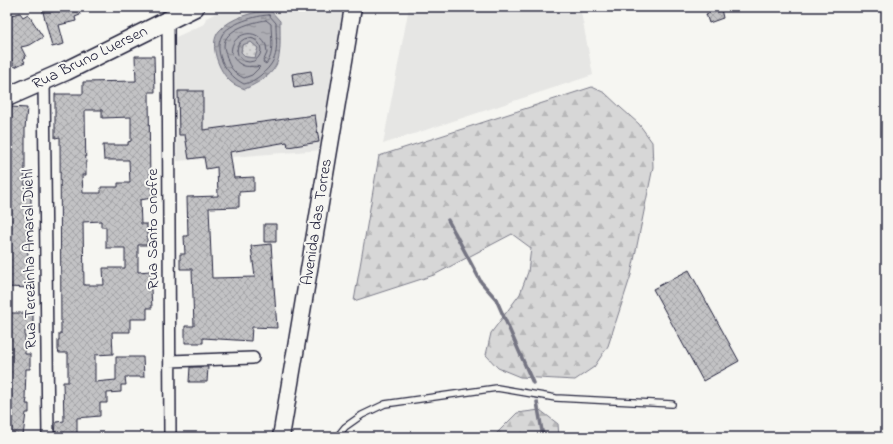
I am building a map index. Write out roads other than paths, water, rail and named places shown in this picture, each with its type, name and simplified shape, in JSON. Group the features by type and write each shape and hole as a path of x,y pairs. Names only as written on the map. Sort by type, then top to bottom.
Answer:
{"main road":[{"name":"Rua Bruno Luersen","path":"7,97 44,82 195,7"},
{"name":"Avenida das Torres","path":"281,437 353,7"}],"street":[{"name":"Rua Santo Onofre","path":"168,20 170,437"},
{"name":"Rua Terezinha Amaral Diehl","path":"44,82 48,437"},
{"path":"170,361 254,358"}],"lane":[{"path":"337,437 346,427 362,415 385,404 497,388 556,398 672,404"}],"water":[{"path":"270,10 280,21 280,46 277,63 267,76 258,83 245,89 232,83 219,65 215,50 216,37 224,26 236,19 250,14","holes":["251,42 258,48 255,58 246,57 241,52 242,45"]}],"waterway":[{"path":"448,220 481,282 496,299 533,383"},
{"path":"537,402 543,437"}]}
